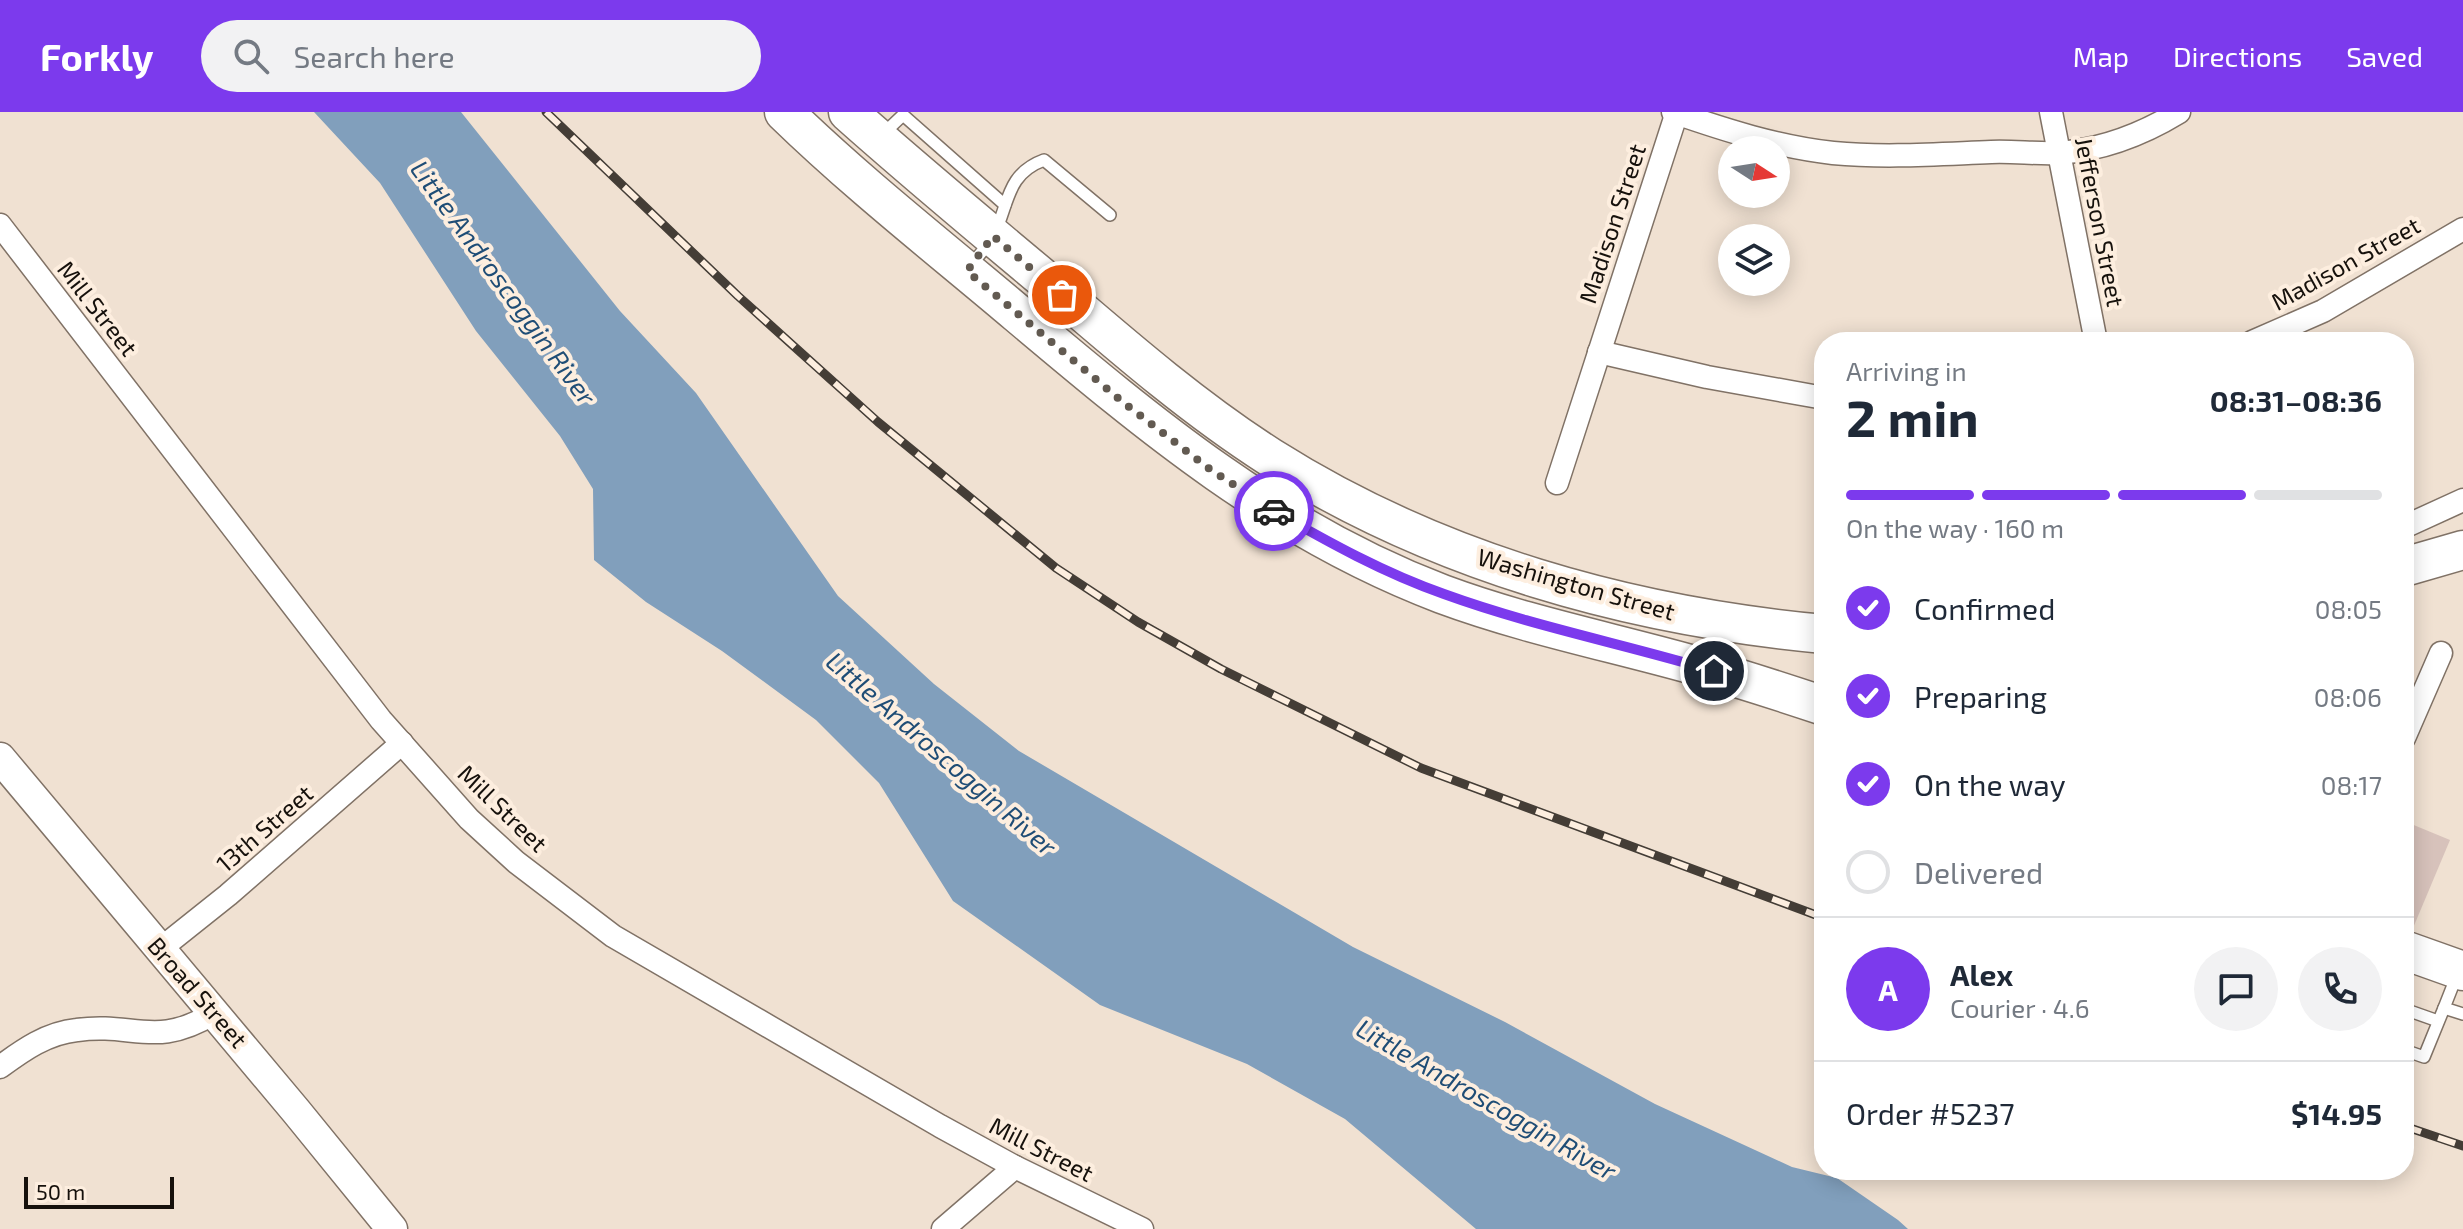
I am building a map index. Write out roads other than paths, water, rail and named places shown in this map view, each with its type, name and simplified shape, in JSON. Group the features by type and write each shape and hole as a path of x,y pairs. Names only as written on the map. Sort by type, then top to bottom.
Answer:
{"highway":[{"name":"Washington Street","path":"784,112 842,166 1124,403 1211,470 1268,508 1359,558 1442,594 1538,625 1689,664 1814,703"},
{"name":"Washington Street","path":"848,112 895,122 999,220 1131,354 1215,419 1308,479 1392,523 1502,567 1614,600 1726,623 1814,633"},
{"path":"2414,564 2463,550"},
{"path":"2414,954 2461,971"}],"street":[{"path":"1676,112 1771,142 1834,153 2060,153 2117,142 2179,112"},
{"name":"Madison Street","path":"1557,483 1676,112"},
{"name":"Jefferson Street","path":"2051,112 2094,332"},
{"name":"Mill Street","path":"0,225 402,743 469,819 516,862 613,936 1015,1167 1142,1229"},
{"name":"Madison Street","path":"2275,332 2323,311 2463,229"},
{"path":"1599,352 1707,377 1814,396"},
{"path":"2414,522 2463,500"},
{"path":"2414,715 2441,653"},
{"name":"13th Street","path":"159,950 228,895 402,743"},
{"name":"Broad Street","path":"0,758 392,1229"},
{"path":"0,1067 31,1045 53,1035 105,1029 168,1033 192,1026 214,1013"},
{"path":"943,1229 1015,1167"}],"lane":[{"path":"967,271 999,220 1011,187 1027,166 1044,160 1110,215"},
{"path":"2414,1054 2424,1057 2461,971"},
{"path":"2444,1008 2463,1014"},
{"path":"2414,1013 2438,1021"}],"water":[{"name":"Little Androscoggin River","path":"314,112 461,112 620,311 696,393 838,596 934,684 1019,751 1353,947 1505,1022 1655,1104 1792,1167 1814,1172 1814,1180 1840,1180 1908,1229 1476,1229 1345,1119 1247,1064 1100,1005 953,901 879,783 816,720 722,651 646,602 594,560 593,489 560,436 476,331 380,183"}],"railway":[{"path":"546,112 738,296 878,422 1056,568 1138,622 1221,669 1421,768 1814,914"},
{"path":"2414,1129 2463,1146"}]}
